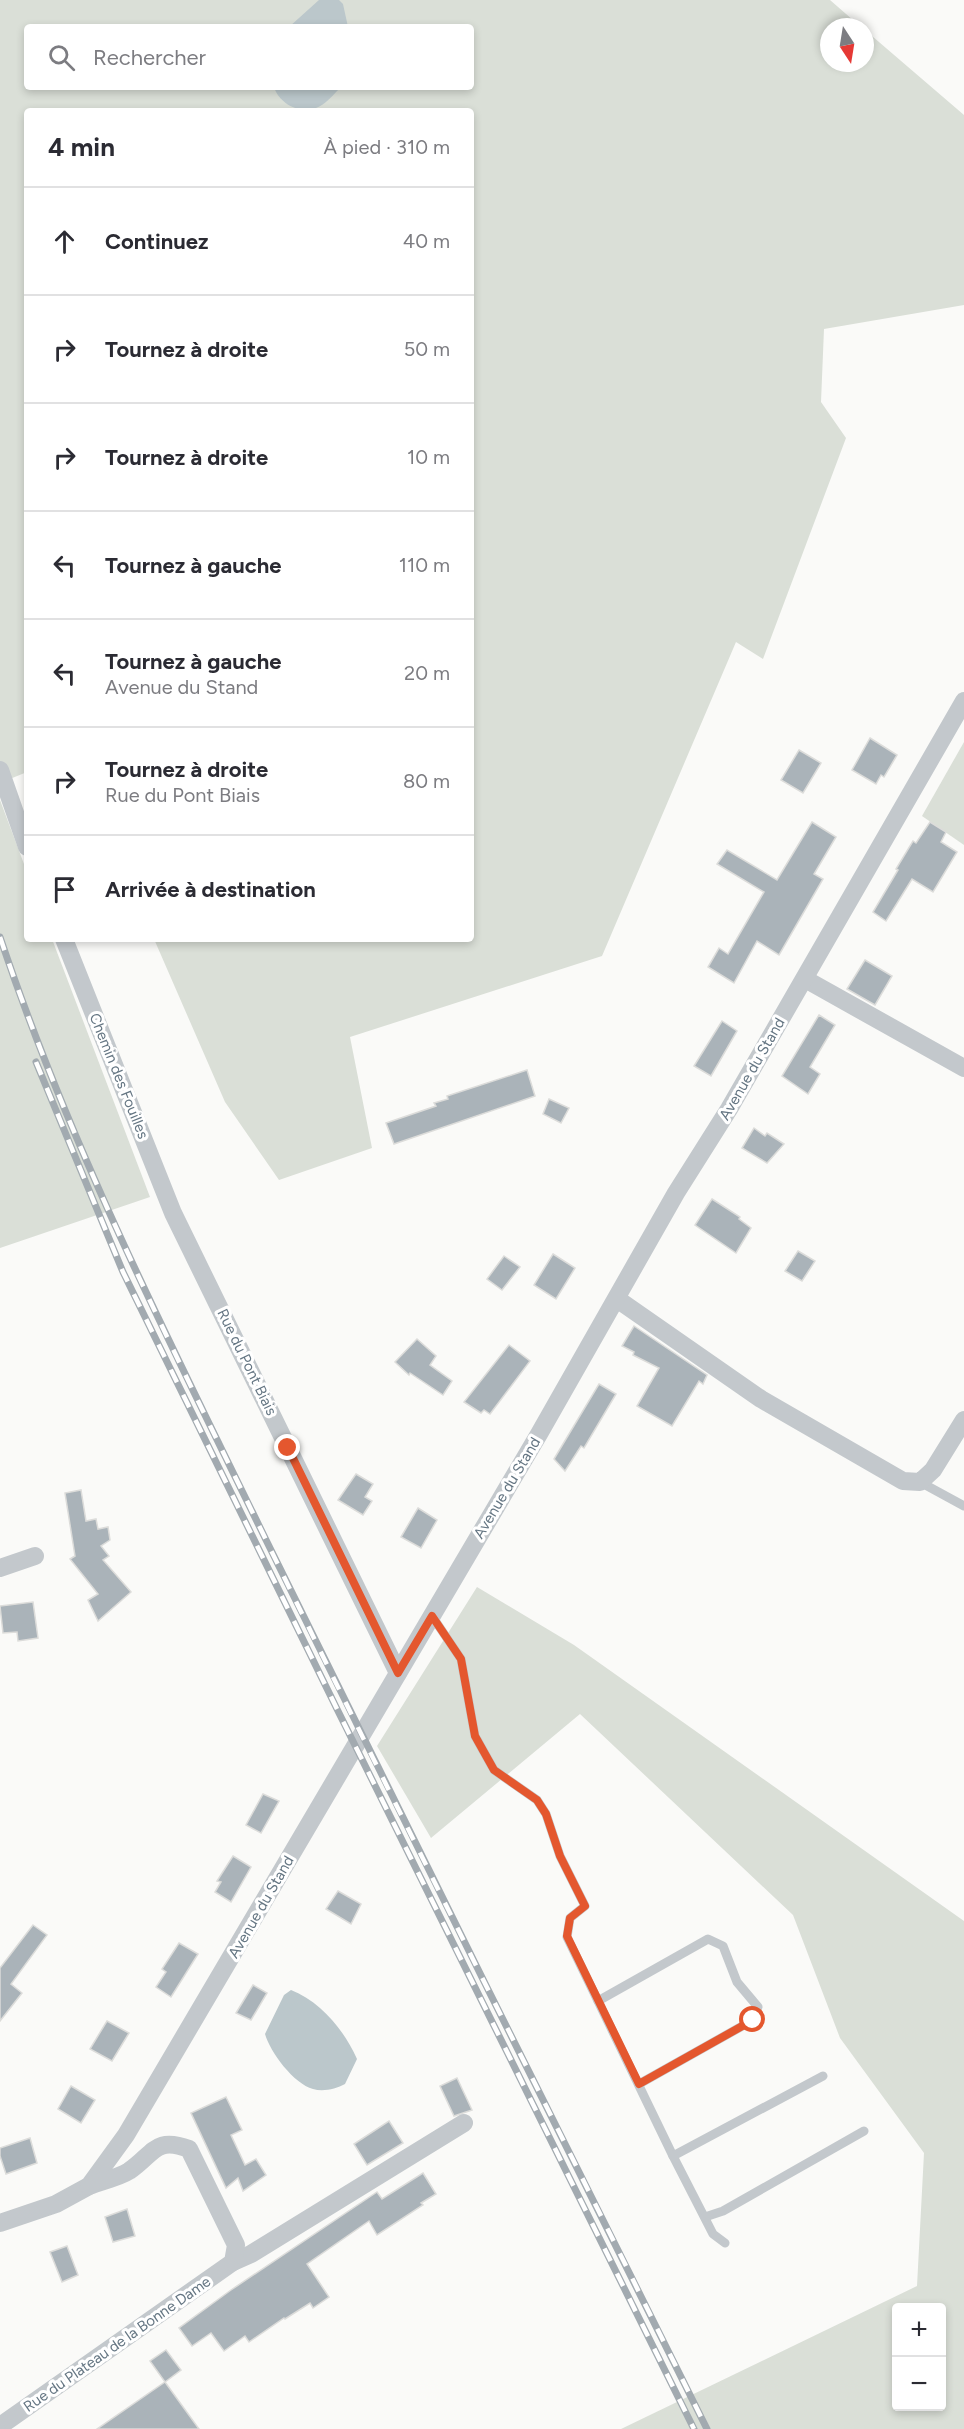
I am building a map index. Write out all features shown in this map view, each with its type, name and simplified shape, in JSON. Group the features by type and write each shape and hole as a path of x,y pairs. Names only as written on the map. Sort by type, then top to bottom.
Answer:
{"street":[{"name":"Avenue du Stand","path":"0,2223 56,2204 89,2186 126,2136 617,1299 676,1193 729,1109 805,979 964,701"},
{"path":"0,770 24,838"},
{"name":"Chemin des Fouilles","path":"65,942 173,1213"},
{"path":"805,979 964,1068"},
{"name":"Rue du Pont Biais","path":"173,1213 398,1673"},
{"path":"617,1299 761,1399 903,1481 920,1482 933,1470 964,1420"},
{"path":"0,1568 35,1556"},
{"name":"Rue du Plateau de la Bonne Dame","path":"0,2426 233,2262 251,2254 464,2123"},
{"path":"89,2186 127,2172 156,2147 173,2143 189,2149 236,2245 233,2262"}],"lane":[{"path":"920,1482 964,1506"},
{"path":"432,1616 461,1659 475,1736 494,1770 537,1800 546,1814 560,1856 585,1906 570,1918 567,1936 713,2234 725,2243"},
{"path":"598,2001 708,1939 723,1946 737,1982 758,2007 753,2020 639,2084"},
{"path":"673,2156 823,2076"},
{"path":"705,2217 723,2211 864,2131"}],"shaded area":[{"path":"0,0 830,0 851,18 820,18 820,72 874,72 874,38 964,115 964,305 824,329 821,402 846,438 763,659 736,642 602,956 350,1037 372,1148 279,1180 225,1102 155,942 474,942 474,108 24,108 24,773 0,783"},
{"path":"319,0 339,0 343,4 347,24 292,24"},
{"path":"276,90 338,90 316,108 290,106"},
{"path":"964,742 964,845 922,816"},
{"path":"0,800 24,864 24,942 53,942 150,1197 0,1248"},
{"path":"477,1587 574,1645 964,1921 964,2429 621,2429 917,2286 924,2153 840,2038 793,1915 580,1714 431,1838 377,1746"},
{"path":"291,1990 322,2009 352,2048 357,2059 345,2084 325,2090 306,2086 291,2074 272,2049 265,2034 284,1995"}],"building":[{"path":"870,738 897,755 884,777 881,775 876,784 852,770"},
{"path":"799,750 821,763 803,793 781,780"},
{"path":"812,822 836,837 814,874 823,879 779,955 757,941 734,983 708,967 719,948 728,954 764,892 717,864 727,850 777,880"},
{"path":"930,822 946,832 941,842 957,852 933,892 912,879 886,921 873,912 913,841 916,843"},
{"path":"865,960 892,976 875,1005 847,989"},
{"path":"819,1015 835,1025 810,1067 820,1074 808,1094 782,1076"},
{"path":"722,1021 737,1031 711,1076 694,1066"},
{"path":"527,1070 535,1096 394,1144 386,1123 436,1106 434,1103 448,1099 447,1096"},
{"path":"549,1099 569,1108 561,1123 543,1114"},
{"path":"754,1128 765,1136 767,1133 784,1144 767,1163 742,1148"},
{"path":"712,1199 740,1217 739,1219 751,1228 736,1253 695,1225"},
{"path":"798,1251 815,1261 802,1281 785,1271"},
{"path":"553,1254 575,1268 556,1299 534,1285"},
{"path":"504,1256 520,1267 502,1290 487,1279"},
{"path":"634,1326 707,1375 703,1384 699,1381 672,1426 637,1406 659,1368 633,1355 634,1352 622,1346"},
{"path":"417,1339 436,1356 430,1365 452,1381 443,1395 410,1373 409,1375 395,1362"},
{"path":"509,1345 530,1361 490,1414 484,1410 481,1413 464,1402"},
{"path":"599,1384 616,1394 584,1448 581,1446 565,1471 554,1459"},
{"path":"356,1474 373,1484 365,1497 372,1501 363,1515 338,1500"},
{"path":"81,1490 86,1521 96,1519 98,1529 108,1527 110,1540 101,1546 109,1556 103,1560 131,1592 98,1621 88,1600 98,1594 70,1559 75,1556 65,1493"},
{"path":"418,1508 437,1520 421,1548 401,1537"},
{"path":"33,1602 38,1638 18,1641 17,1632 3,1633 0,1606"},
{"path":"263,1794 279,1801 261,1833 246,1825"},
{"path":"233,1856 251,1867 231,1902 215,1892 221,1882 217,1881"},
{"path":"338,1891 361,1904 351,1924 326,1909"},
{"path":"33,1925 47,1935 11,1984 22,1993 0,2021 0,1968"},
{"path":"179,1943 198,1954 171,1997 156,1987 166,1972 162,1969"},
{"path":"253,1985 267,1993 251,2020 236,2013"},
{"path":"107,2021 129,2033 112,2061 90,2049"},
{"path":"457,2078 472,2110 454,2116 440,2086"},
{"path":"71,2086 95,2100 81,2123 58,2109"},
{"path":"226,2097 242,2130 231,2135 245,2165 256,2159 266,2175 243,2191 238,2178 226,2188 191,2113"},
{"path":"389,2121 403,2143 367,2165 354,2144"},
{"path":"30,2138 37,2163 6,2174 0,2148"},
{"path":"423,2173 436,2194 421,2203 423,2205 377,2235 369,2221 307,2264 329,2297 313,2308 310,2303 249,2342 245,2336 224,2351 211,2333 192,2346 179,2328 231,2290 377,2192 382,2199"},
{"path":"127,2209 135,2236 113,2242 105,2217"},
{"path":"67,2246 78,2275 62,2282 50,2252"},
{"path":"166,2350 181,2370 165,2382 150,2361"},
{"path":"165,2382 199,2429 97,2429"}],"railway":[{"path":"0,937 58,1092 90,1169 159,1320 377,1766 707,2429"},
{"path":"36,1062 123,1272 694,2429"}],"route":[{"path":"288,1448 398,1673 432,1616 461,1659 475,1736 494,1770 537,1800 546,1814 560,1856 585,1906 570,1918 567,1936 639,2084 753,2020"}]}
